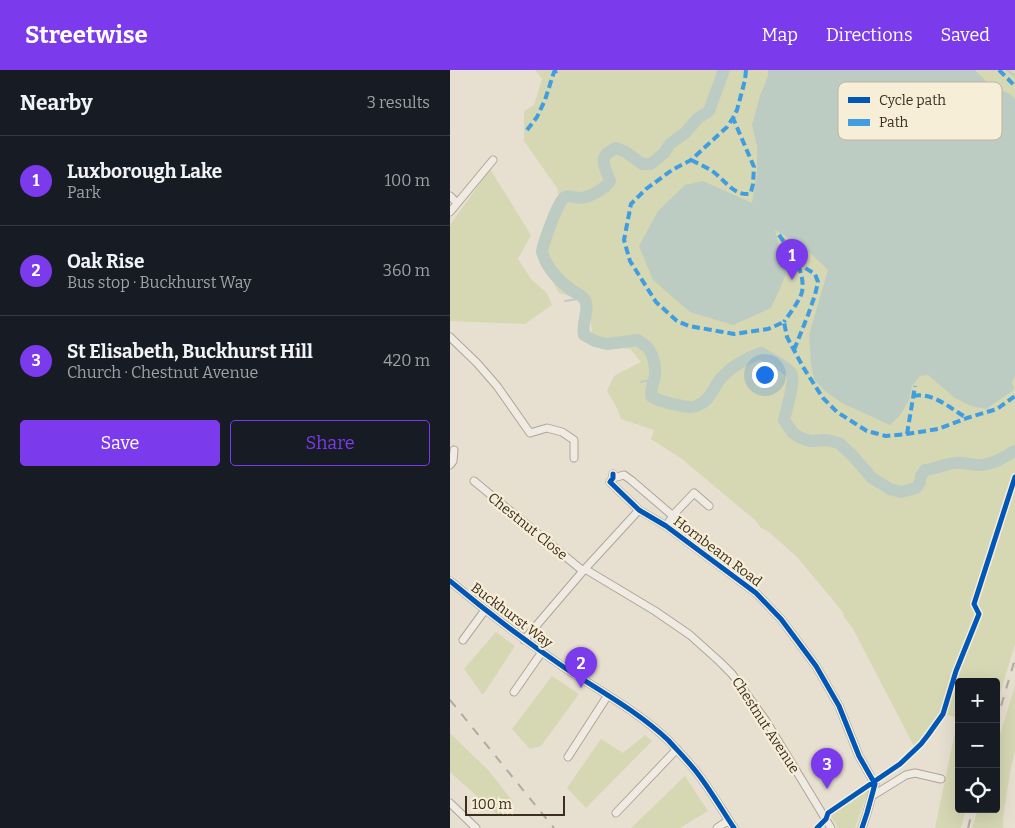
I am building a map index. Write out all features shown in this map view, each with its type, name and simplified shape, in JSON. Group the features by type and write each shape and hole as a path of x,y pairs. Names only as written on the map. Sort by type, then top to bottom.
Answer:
{"street":[{"path":"450,212 493,160"},
{"path":"450,196 458,203"},
{"path":"450,336 497,386 530,433 547,428 562,432 574,440 574,458"},
{"path":"450,465 453,461 454,450"},
{"name":"Hornbeam Road","path":"672,516 624,475 613,476 610,482 639,510 666,526 756,593 782,619 795,636 816,666 839,706 859,756 876,784 862,828"},
{"name":"Chestnut Close","path":"474,481 584,570"},
{"path":"666,526 672,516 694,494 709,506"},
{"path":"524,640 639,510"},
{"name":"Chestnut Avenue","path":"584,570 655,611 690,635 720,661 732,674 766,721 831,828"},
{"name":"Buckhurst Way","path":"450,581 524,640 642,718 657,731 677,749 698,774 734,828"},
{"path":"463,640 485,610"},
{"path":"514,692 542,652"},
{"path":"568,757 608,695"},
{"path":"616,813 677,749"},
{"path":"872,796 906,775 915,773 941,779"},
{"path":"450,803 476,828"},
{"path":"717,828 728,820"}],"green space":[{"path":"535,70 1015,70 1015,644 1000,694 1000,678 955,678 955,717 947,715 917,752 852,627 843,616 844,614 796,556 682,459 651,439 654,430 621,419 607,391 614,376 641,362 630,349 593,345 590,312 581,299 559,293 548,274 543,251 562,209 557,188 524,141 524,111 534,105 542,79"},
{"path":"490,169 531,235 518,259 531,279 547,293 552,305 525,324 450,321 450,225"},
{"path":"496,632 515,646 483,695 464,669"},
{"path":"552,676 579,694 541,746 530,749 512,729"},
{"path":"1015,685 1015,752 1011,767 1003,828 972,828 977,813 1000,813 1000,735"},
{"path":"955,732 955,813 965,813 961,828 935,828"},
{"path":"450,733 490,772 513,802 499,816 450,772"},
{"path":"645,735 652,741 586,808 567,788 601,739 623,753"},
{"path":"685,776 708,811 680,828 631,828"},
{"path":"870,783 855,828 838,828 829,813"}],"shaded area":[{"path":"768,70 975,70 987,82 838,82 838,140 1002,140 1002,91 1015,99 1015,376 1012,382 1014,389 1011,392 986,409 971,406 955,398 928,375 920,376 912,386 909,400 901,414 890,425 842,403 825,391 814,379 811,364 809,335 828,270 804,247 775,230 786,275 771,308 733,325 690,312 653,280 639,246 658,211 685,185 703,181 752,203 757,174 757,146 752,125 768,76"}],"waterway":[{"path":"724,70 709,111 698,118 685,133 670,144 664,153 651,164 642,164 626,152 616,148 610,151 604,158 604,165 610,181 608,184 588,196 580,198 565,197 559,205 542,251 546,262 557,277 585,300 587,308 584,335 595,341 607,344 638,340 648,348 652,355 655,376 651,396 662,401 687,407 701,404 711,394 721,378 730,370 745,360 761,353 782,365 791,373 792,389 784,420 793,433 810,441 826,440 839,443 872,478 890,489 901,492 916,488 925,470 955,463 989,464 1015,451"},
{"path":"1007,70 1015,76"},
{"path":"565,301 583,298"},
{"path":"641,382 654,379"}],"railway":[{"path":"1000,710 1015,659"},
{"path":"450,700 554,828"},
{"path":"968,828 972,813"}],"marked path":[{"path":"527,130 537,117 545,100 554,72 560,70"},
{"path":"746,70 737,110 727,127 691,160 672,170 646,189 631,204 624,240 630,261 656,302 677,321 689,326 734,334 768,329 784,322 787,337 823,398 837,412 867,431 886,436 938,429 997,409 1015,396"},
{"path":"999,70 1015,86"},
{"path":"691,160 713,172 739,193 749,194 753,184 754,167 733,118"},
{"path":"779,235 796,261 803,284 799,300 784,322"},
{"path":"794,350 808,315 818,282 815,274 797,263"},
{"path":"907,434 915,386"},
{"path":"913,396 928,396 967,418"}],"cycle path":[{"path":"613,474 610,482 639,510 666,526 756,593 781,619 816,666 839,706 859,756 875,784 862,828"},
{"path":"817,828 826,819 828,813 900,764 921,744 943,714 956,671 979,614 974,604 1015,477"},
{"path":"450,581 535,647 631,711 668,740 695,770 734,828"}],"place":[{"name":"Luxborough Lake","path":"792,280"},
{"name":"Oak Rise","path":"581,688"},
{"name":"St Elisabeth, Buckhurst Hill","path":"827,789"}]}
